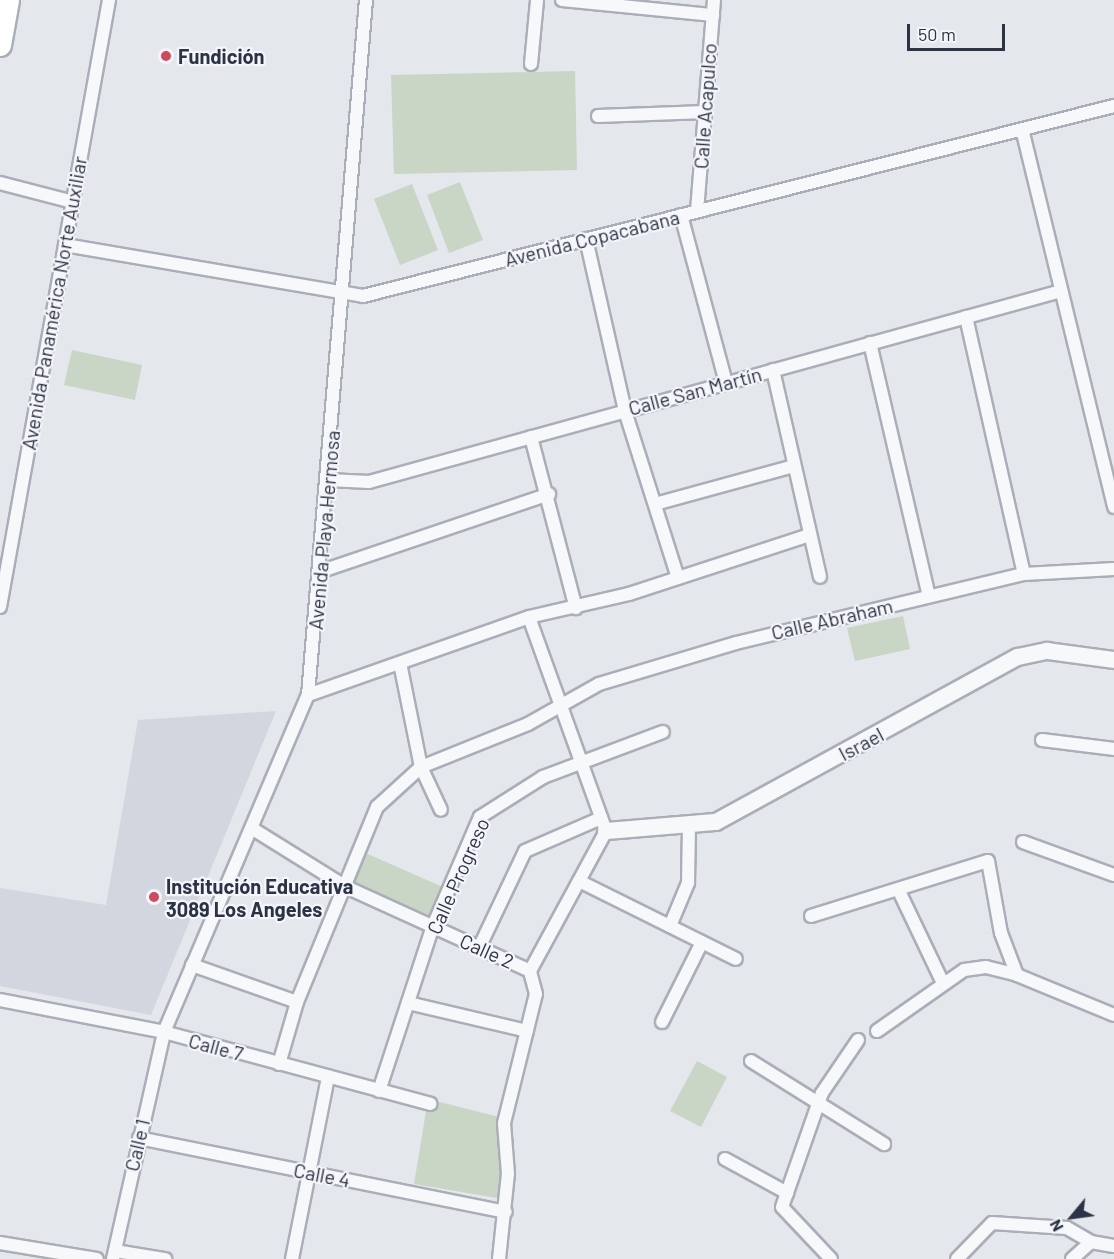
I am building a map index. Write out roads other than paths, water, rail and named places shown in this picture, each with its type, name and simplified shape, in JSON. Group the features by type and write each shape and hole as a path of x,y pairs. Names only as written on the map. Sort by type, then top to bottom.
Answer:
{"highway":[{"path":"0,45 8,0"}],"street":[{"name":"Avenida Panamérica Norte Auxiliar","path":"0,607 109,0"},
{"name":"Avenida Playa Hermosa","path":"164,1032 253,829 308,695 344,296 366,0"},
{"path":"531,64 537,0"},
{"path":"562,0 712,15"},
{"name":"Calle Acapulco","path":"697,211 714,0"},
{"name":"Avenida Copacabana","path":"65,245 344,296 1023,132 1114,106"},
{"path":"598,116 705,112"},
{"path":"1023,132 1114,507"},
{"path":"0,183 73,202"},
{"path":"681,215 726,383"},
{"path":"586,239 624,411 678,578"},
{"name":"Calle San Martín","path":"328,480 369,482 1061,291"},
{"path":"966,317 1024,574"},
{"path":"870,343 929,596"},
{"path":"772,370 820,577"},
{"path":"531,437 549,494 576,608"},
{"path":"655,504 794,466"},
{"path":"319,572 549,494"},
{"path":"308,695 529,617 576,608 678,578 810,534"},
{"name":"Calle Abraham","path":"279,1064 297,1002 377,807 421,768 561,707 599,684 646,669 929,596 1024,574 1114,569"},
{"path":"499,1259 506,1212 504,1123 536,994 530,971 579,881 603,824 529,617"},
{"name":"Israel","path":"603,824 716,822 1018,657 1047,651 1114,660"},
{"path":"400,663 421,768 441,810"},
{"name":"Calle Progreso","path":"379,1091 433,926 480,817 506,796 580,763 663,732"},
{"path":"1042,740 1114,749"},
{"path":"479,948 525,851 603,824"},
{"path":"670,926 688,883 689,824"},
{"name":"Calle 2","path":"253,829 346,887 530,971"},
{"path":"1023,843 1114,875"},
{"path":"811,916 899,891 988,861 1001,933 1017,975"},
{"path":"579,881 736,959"},
{"path":"899,891 942,981"},
{"path":"662,1022 702,942"},
{"path":"192,965 297,1002"},
{"path":"876,1031 942,981 986,967 1017,975 1114,1015"},
{"name":"Calle 7","path":"0,1000 164,1032 430,1104"},
{"path":"408,1003 527,1031"},
{"name":"Calle 1","path":"114,1255 164,1032"},
{"path":"831,1259 782,1207 820,1104 858,1040"},
{"path":"750,1061 884,1144"},
{"path":"292,1259 307,1172 328,1077"},
{"name":"Calle 4","path":"139,1138 506,1212"},
{"path":"725,1159 787,1193"},
{"path":"957,1259 992,1223 1067,1228 1091,1242 1114,1246"},
{"path":"1072,1259 1091,1242"},
{"path":"0,1243 31,1254 97,1259"},
{"path":"114,1255 165,1259"}],"place":[{"name":"Fundición","path":"166,56"},
{"name":"Institución Educativa 3089 Los Angeles","path":"154,897"}]}
